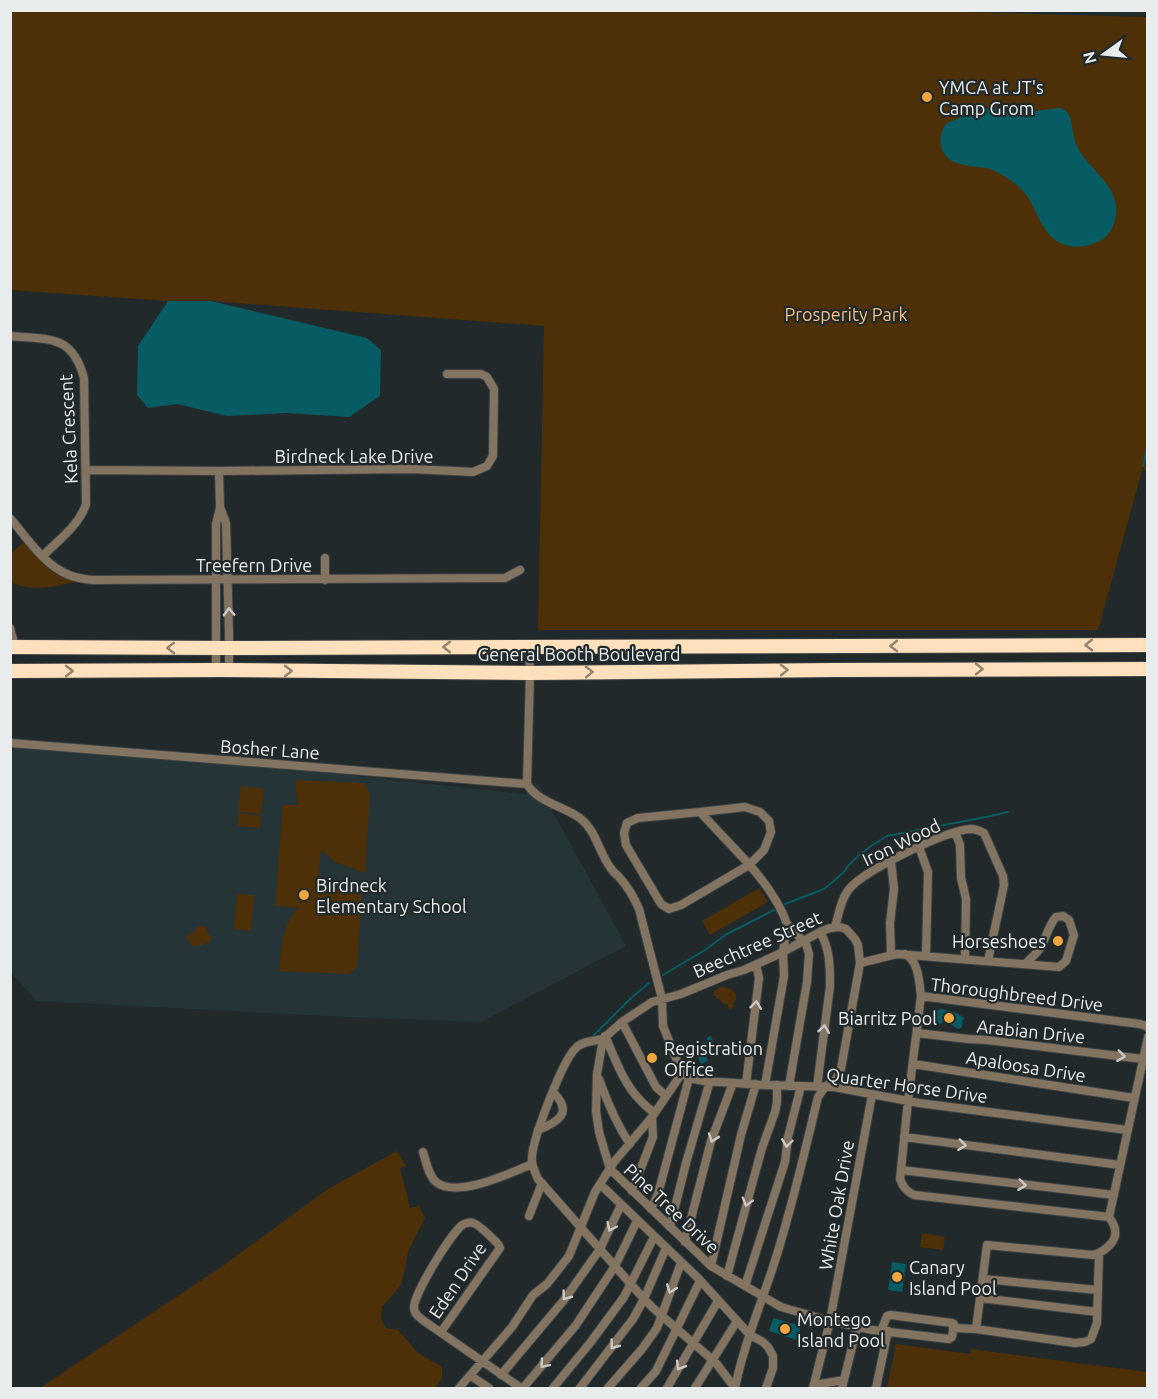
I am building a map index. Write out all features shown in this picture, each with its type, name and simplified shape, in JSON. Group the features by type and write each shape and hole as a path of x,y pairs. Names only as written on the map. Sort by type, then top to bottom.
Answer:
{"highway":[{"name":"General Booth Boulevard","path":"13,647 1148,645"},
{"name":"General Booth Boulevard","path":"10,671 530,673 1148,669"}],"street":[{"name":"Kela Crescent","path":"10,336 56,340 63,344 72,352 80,365 84,385 86,504 79,521 43,556"},
{"name":"Birdneck Lake Drive","path":"86,470 412,469 473,472 487,466 493,456 494,390 487,377 481,374 447,374"},
{"path":"219,471 220,507 216,524 216,580 223,671"},
{"path":"220,507 226,523 227,580 223,671"},
{"name":"Treefern Drive","path":"10,518 43,556 61,572 82,579 112,581 506,578 520,570"},
{"path":"325,558 325,580"},
{"path":"10,628 13,647"},
{"path":"530,647 527,784 537,796 568,811 589,826 611,869 635,898 662,999 663,1026 685,1076 658,1194 651,1209"},
{"name":"Bosher Lane","path":"10,743 527,784"},
{"path":"745,807 760,812 769,821 771,832 764,850 749,865 675,908 669,909 661,904 626,845 624,832 627,823 638,818 700,812 745,807"},
{"path":"700,812 768,888 787,924 804,941 809,954 807,982 789,1086"},
{"name":"Iron Wood","path":"835,927 845,894 859,880 891,861 946,834 970,829 978,830 984,833 1003,876 1004,885 988,961"},
{"path":"954,833 960,845 961,878 966,899 965,959"},
{"path":"919,847 928,872 926,956"},
{"path":"891,861 894,889 890,923 891,955"},
{"path":"860,963 905,954 1059,967 1066,961 1074,935 1070,920 1063,916 1056,917 1042,945 1025,964"},
{"path":"711,1266 741,1135 760,1085 784,976 783,952 787,924"},
{"name":"Beechtree Street","path":"604,1038 622,1022 652,1002 681,994 744,970 820,932 835,927 846,929 858,945 860,963 841,1069 836,1079 821,1087 818,1096 786,1221 735,1389"},
{"path":"820,932 828,950 830,973 821,1087"},
{"path":"905,954 911,957 918,974 921,996"},
{"path":"746,1084 759,978 756,965"},
{"name":"Thoroughbreed Drive","path":"901,1170 921,996 1140,1024 1148,1028"},
{"path":"622,1022 656,1087 666,1096"},
{"name":"Arabian Drive","path":"916,1033 1143,1059"},
{"path":"976,1329 987,1245 1093,1255 1100,1253 1114,1242 1116,1233 1109,1217 1148,1037"},
{"path":"604,1038 597,1074 596,1111 599,1132 610,1169"},
{"path":"604,1038 575,1048 565,1063 538,1131 532,1164 538,1179 644,1299 712,1360 735,1389"},
{"path":"604,1038 632,1091 653,1115 653,1137 633,1191"},
{"name":"Apaloosa Drive","path":"913,1064 1134,1098"},
{"path":"597,1074 610,1108 630,1144"},
{"path":"459,1389 512,1327 533,1295 547,1284 569,1256 600,1184 666,1096 685,1076"},
{"name":"Quarter Horse Drive","path":"685,1076 746,1084 834,1087 908,1101 1128,1130"},
{"path":"670,1227 710,1081"},
{"path":"685,1242 711,1141 733,1083"},
{"path":"727,1276 762,1148 775,1112 777,1085"},
{"path":"745,1286 785,1162 788,1137 801,1086"},
{"path":"538,1131 555,1123 561,1117 560,1099 553,1092"},
{"name":"White Oak Drive","path":"813,1387 830,1321 872,1095"},
{"path":"904,1137 1120,1165"},
{"path":"423,1152 431,1176 438,1183 449,1187 463,1188 486,1182 532,1164"},
{"name":"Pine Tree Drive","path":"610,1169 711,1266 782,1306 830,1321 873,1330 949,1339 952,1337 953,1328"},
{"path":"1109,1217 914,1195 904,1187 900,1179 901,1170 1113,1195"},
{"path":"529,1216 542,1183"},
{"path":"600,1184 700,1281 750,1335 768,1347 773,1356 773,1368 766,1389"},
{"path":"501,1375 564,1300 600,1249 621,1205"},
{"path":"522,1389 576,1324 615,1266 637,1221"},
{"name":"Eden Drive","path":"441,1332 500,1248 475,1223 463,1224 458,1229 428,1273 414,1310 418,1317 522,1389"},
{"path":"553,1389 624,1297 654,1237"},
{"path":"580,1389 633,1319 666,1248"},
{"path":"876,1389 887,1317 891,1315 952,1323 953,1328 976,1329 1075,1343 1091,1339 1097,1312 1100,1253"},
{"path":"608,1389 657,1328 681,1263"},
{"path":"983,1280 1098,1290"},
{"path":"641,1389 657,1371 700,1281"},
{"path":"980,1298 1097,1312"},
{"path":"667,1389 718,1301"},
{"path":"695,1389 736,1321"},
{"path":"842,1389 857,1327"},
{"path":"471,1376 487,1388"},
{"path":"813,1387 844,1380"}],"shaded area":[{"name":"Birdneck Elementary School","path":"11,740 533,795 534,783 538,784 626,946 481,1022 37,1001 11,973"}],"green space":[{"name":"Prosperity Park","path":"890,10 1147,17 1147,473 1143,467 1098,630 538,630 544,326 211,301 168,301 11,290 10,11"},
{"path":"25,541 52,571 75,582 34,588 11,582 11,553"},
{"path":"295,780 364,783 370,795 365,873 335,862 321,850 317,893 334,889 362,892 357,967 349,974 279,971 285,929 298,908 275,906 283,805 298,805"},
{"path":"241,786 264,789 261,814 238,812"},
{"path":"239,813 261,816 260,828 237,826"},
{"path":"759,888 768,902 710,935 702,921"},
{"path":"237,894 254,895 251,931 234,929"},
{"path":"199,926 207,927 211,941 201,946 192,946 187,934 194,933"},
{"path":"720,987 729,988 736,995 736,1000 732,1004 733,1008 730,1009 728,1005 716,999 714,991"},
{"path":"397,1151 406,1166 400,1168 410,1208 419,1206 425,1218 409,1249 401,1285 382,1307 381,1319 386,1328 398,1330 418,1353 442,1367 442,1378 436,1388 40,1388 224,1265 328,1189"},
{"path":"922,1233 945,1237 943,1250 920,1247"},
{"path":"896,1344 970,1354 971,1349 1147,1372 1147,1388 887,1388"}],"water":[{"path":"1011,106 1036,111 1059,108 1070,116 1075,141 1080,151 1107,184 1116,203 1113,226 1102,240 1080,247 1060,243 1046,231 1029,199 1012,182 990,169 958,164 946,156 940,142 947,123 958,119 974,108"},
{"path":"168,301 211,301 367,338 381,350 380,396 349,417 286,413 227,416 177,404 148,408 137,395 138,346"},
{"name":"Biarritz Pool","path":"937,1010 957,1013 964,1018 961,1028 958,1029 942,1022 939,1024 935,1019"},
{"path":"711,1036 716,1048 705,1053 708,1061 701,1064 694,1047 708,1041 706,1038"},
{"name":"Canary Island Pool","path":"892,1262 906,1264 902,1292 888,1290"},
{"name":"Montego Island Pool","path":"773,1318 801,1326 797,1340 769,1331"}],"waterway":[{"path":"1143,466 1148,444"},
{"path":"785,904 824,889 859,855 887,836 1008,812"},
{"path":"663,975 727,934 774,910"},
{"path":"594,1035 649,983"}],"place":[{"name":"YMCA at JT's Camp Grom","path":"927,97"},
{"name":"Birdneck Elementary School","path":"304,895"},
{"name":"Horseshoes","path":"1058,941"},
{"name":"Biarritz Pool","path":"949,1018"},
{"name":"Registration Office","path":"652,1058"},
{"name":"Canary Island Pool","path":"897,1277"},
{"name":"Montego Island Pool","path":"785,1329"}]}
